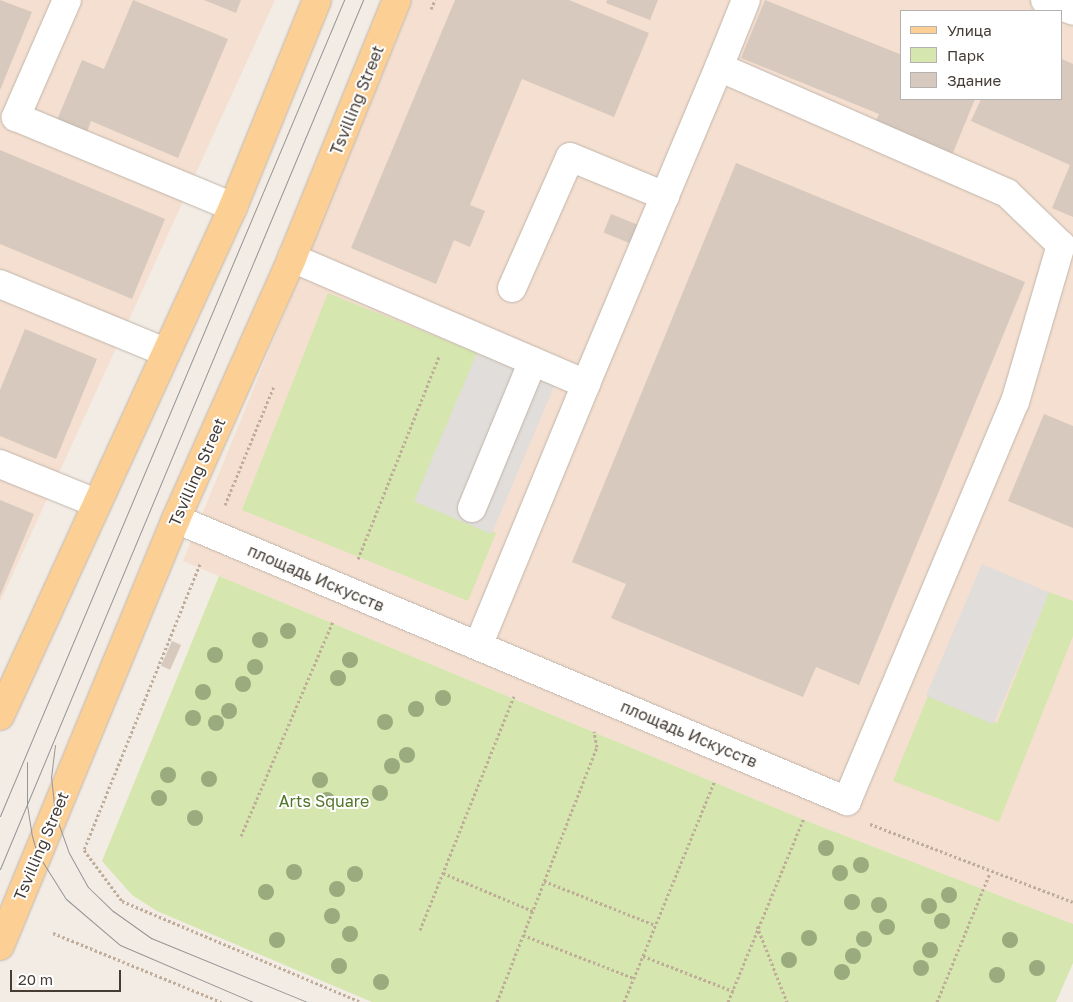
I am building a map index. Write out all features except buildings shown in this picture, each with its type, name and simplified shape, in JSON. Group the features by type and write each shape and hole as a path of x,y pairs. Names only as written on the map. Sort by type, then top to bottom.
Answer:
{"main road":[{"path":"0,716 233,207 317,0"},
{"name":"Tsvilling Street","path":"0,946 176,519 292,258 397,0"}],"street":[{"path":"66,0 8,118 233,207"},
{"path":"478,646 746,0"},
{"path":"1045,0 1073,11"},
{"name":"площадь Искусств","path":"176,519 848,801 1023,376 1061,245 1007,193 719,67"},
{"path":"512,288 570,157 665,196"},
{"path":"292,258 586,384"},
{"path":"0,284 165,352"},
{"path":"472,508 532,361"},
{"path":"0,464 96,503"}],"path":[{"path":"427,18 434,0"},
{"path":"277,380 84,850 122,902 361,1002"},
{"path":"420,930 526,666"},
{"path":"497,1002 597,748 592,735"},
{"path":"624,1002 713,784"},
{"path":"728,1002 757,926 802,821"},
{"path":"937,1002 990,873"},
{"path":"443,874 533,911"},
{"path":"544,881 655,924"},
{"path":"757,926 788,1002"},
{"path":"53,933 221,1002"},
{"path":"523,935 634,978"},
{"path":"643,956 733,991"}],"shaded area":[{"path":"0,0 275,0 0,602"},
{"path":"413,0 1073,0 1073,924 812,823 183,561"},
{"path":"477,353 554,386 491,534 414,501"},
{"path":"982,564 1049,593 993,724 926,696"}],"green space":[{"path":"328,293 477,353 417,502 496,533 468,601 242,510"},
{"name":"Arts Square","path":"219,576 812,823 1073,924 1073,963 1056,1002 372,1002 157,911 132,895 102,861"},
{"path":"1049,592 1073,601 1073,636 999,822 893,781 928,696 997,723"}],"tram line":[{"path":"0,816 344,0"},
{"path":"0,869 363,0"},
{"path":"55,745 51,776 55,814 69,853 88,887 113,911 151,938 307,1002"},
{"path":"27,762 27,805 32,836 37,853 66,899 120,945 253,1002"}]}
